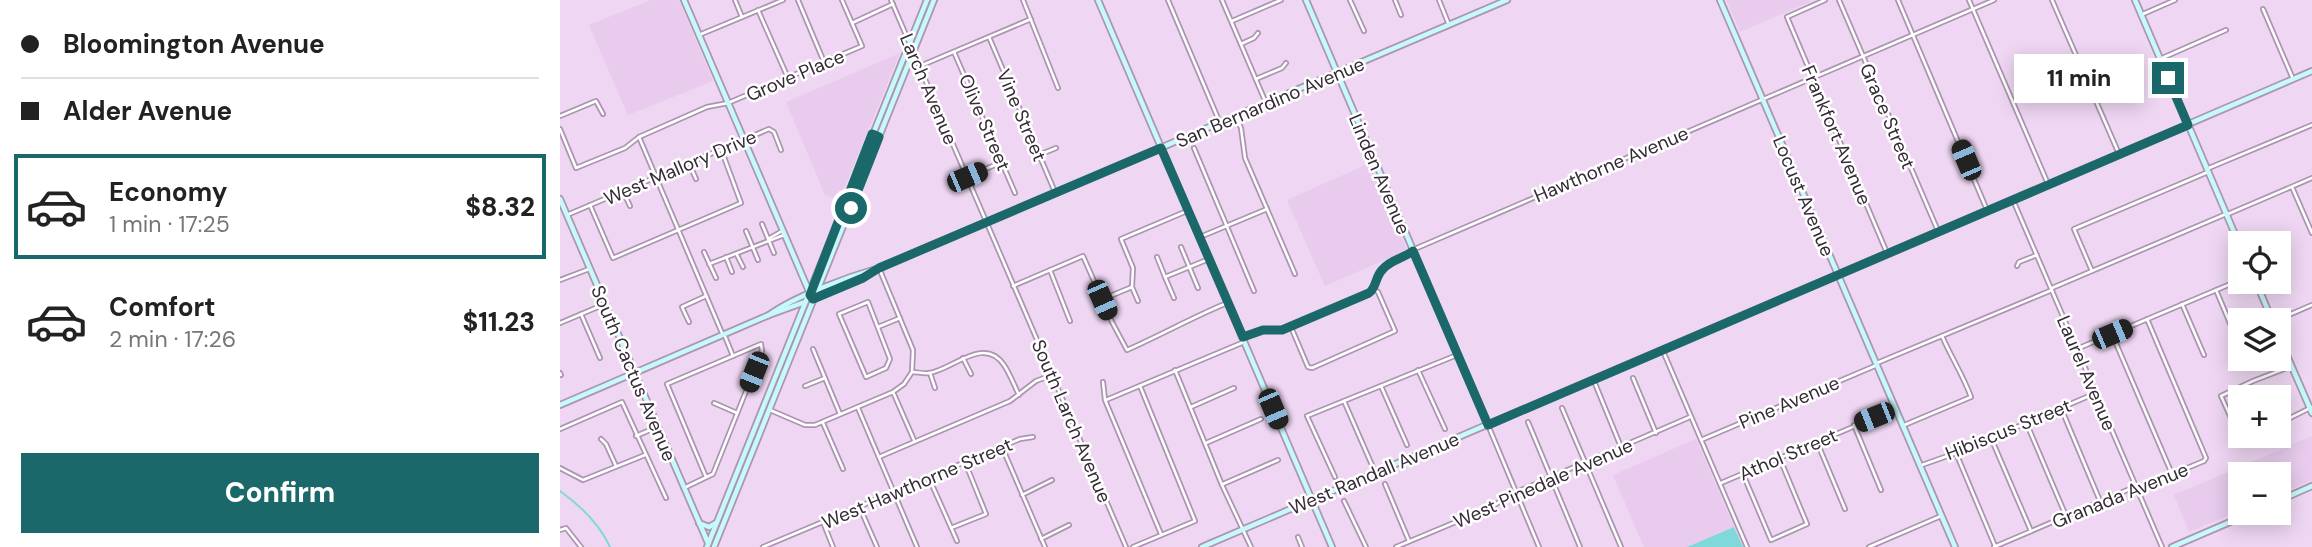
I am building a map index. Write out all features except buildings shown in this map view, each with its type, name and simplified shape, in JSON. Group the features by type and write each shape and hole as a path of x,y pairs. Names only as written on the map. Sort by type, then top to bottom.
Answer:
{"main road":[{"path":"684,0 812,297"},
{"path":"710,546 770,410 872,134 927,0"},
{"path":"817,292 934,0"},
{"path":"1098,0 1332,547"},
{"name":"Linden Avenue","path":"1306,0 1488,425"},
{"name":"San Bernardino Avenue","path":"879,268 1507,0"},
{"name":"Locust Avenue","path":"1720,0 1955,547"},
{"path":"2135,0 2234,231"},
{"name":"West Randall Avenue","path":"1205,546 2312,71"},
{"path":"872,134 879,137"},
{"path":"851,208 848,205 853,185"},
{"name":"South Cactus Avenue","path":"560,199 710,546"},
{"path":"769,315 779,308 863,278 879,268"},
{"path":"560,405 769,315 806,302 817,292 879,268"},
{"path":"823,276 831,286"},
{"path":"710,546 717,522 806,302"},
{"path":"791,308 796,311 798,317"},
{"path":"2292,366 2311,410"},
{"path":"2291,495 2312,486"},
{"path":"699,523 709,527 717,522"},
{"path":"2172,547 2228,523"}],"street":[{"path":"735,0 742,17"},
{"path":"699,35 783,0"},
{"path":"798,0 824,62"},
{"path":"842,0 852,23"},
{"path":"1168,0 1220,123"},
{"path":"1222,0 1266,103"},
{"path":"1231,21 1281,0"},
{"path":"1350,0 1364,31"},
{"path":"1395,0 1401,15"},
{"path":"1439,0 1450,25"},
{"name":"Frankfort Avenue","path":"1825,0 1787,17 1887,253"},
{"name":"Grace Street","path":"1839,0 1938,231"},
{"path":"1898,0 1987,211"},
{"path":"1969,0 2048,184"},
{"name":"Hawthorne Avenue","path":"1374,289 1380,271 1385,266 1413,251 1994,0"},
{"path":"2052,0 2119,154"},
{"path":"2141,15 2175,0"},
{"path":"1023,1 1058,88"},
{"name":"Grove Place","path":"560,129 576,168 625,148 639,136 707,107 728,103 862,46 852,23 892,2"},
{"name":"Larch Avenue","path":"892,2 1017,295"},
{"path":"2263,9 2293,79"},
{"path":"758,10 788,78"},
{"path":"920,66 1031,19"},
{"path":"2160,59 2226,30"},
{"path":"1241,44 1258,33"},
{"name":"Vine Street","path":"989,37 1056,192"},
{"name":"Olive Street","path":"954,52 1015,192"},
{"path":"1256,79 1282,68 1286,63"},
{"path":"560,116 594,101 597,101 603,114"},
{"path":"1236,116 1241,128 1245,158 1295,274"},
{"path":"2092,271 2074,229 2312,125"},
{"name":"West Mallory Drive","path":"567,215 769,129 774,132 781,150"},
{"path":"639,136 733,356"},
{"path":"1040,155 1056,148"},
{"path":"1194,148 1254,290"},
{"path":"590,205 613,258 741,203 721,149"},
{"path":"967,177 1002,162"},
{"path":"689,163 696,179"},
{"name":"Pine Avenue","path":"1701,440 2312,178"},
{"path":"2292,187 2312,233"},
{"path":"623,191 630,206"},
{"name":"Laurel Avenue","path":"2013,200 2162,547"},
{"path":"1200,237 1267,209"},
{"path":"1138,301 1132,287 1133,268 1121,239 1189,210"},
{"path":"762,224 774,253"},
{"path":"746,231 758,260"},
{"path":"709,264 737,255 783,233"},
{"path":"1181,247 1198,288"},
{"path":"704,252 716,278"},
{"path":"737,255 743,267"},
{"path":"2017,266 2019,262 2036,255"},
{"path":"1013,286 1083,256 1127,349 1228,302"},
{"path":"726,257 732,272"},
{"path":"1157,257 1174,298"},
{"path":"1165,277 1209,259"},
{"path":"770,410 805,425 823,423 893,392 904,384 912,372 914,351 879,268"},
{"path":"560,280 589,269"},
{"path":"1049,270 1070,321"},
{"path":"2077,349 2228,285"},
{"path":"1102,300 1132,287"},
{"path":"1105,400 1244,339 1256,331 1279,331 1291,327 1374,289 1378,292 1395,331 1312,368 1308,367 1291,327"},
{"path":"2216,290 2228,319"},
{"name":"South Larch Avenue","path":"1017,295 1126,547"},
{"path":"689,322 682,307 706,296"},
{"path":"868,302 878,327 890,359 886,368 866,377 839,314 868,302"},
{"path":"560,323 605,304"},
{"path":"2182,304 2204,355"},
{"path":"2291,313 2312,305"},
{"path":"581,314 600,358"},
{"path":"878,327 900,318"},
{"name":"Granada Avenue","path":"1995,547 2206,458 2147,319"},
{"path":"2112,334 2172,474"},
{"path":"1902,426 1971,397 1942,336"},
{"path":"684,488 713,474 762,351 761,344 667,384 706,477"},
{"path":"813,349 840,415"},
{"path":"1662,350 1747,547"},
{"path":"912,372 930,373 976,354 996,357 1003,364 1019,396"},
{"path":"1335,477 1307,416 1457,355"},
{"path":"963,358 971,374"},
{"path":"2244,385 2292,366"},
{"path":"1175,370 1222,485 1251,547"},
{"path":"1418,370 1445,429"},
{"path":"930,373 934,388"},
{"path":"878,457 1019,396 1036,381 1052,375"},
{"path":"806,386 825,378"},
{"path":"1633,378 1656,433"},
{"path":"1594,381 1622,447"},
{"path":"1103,382 1105,400 1161,534"},
{"path":"1133,547 1195,521 1140,386"},
{"path":"1381,386 1407,445"},
{"path":"1191,407 1234,388"},
{"path":"893,392 915,441"},
{"name":"Hibiscus Street","path":"1919,466 2096,393"},
{"path":"2228,393 2221,396 2228,411"},
{"path":"1344,401 1375,473"},
{"path":"560,428 622,402 666,498"},
{"path":"714,403 737,412"},
{"path":"858,408 917,547"},
{"path":"1562,408 1621,547"},
{"path":"2061,408 2101,501"},
{"name":"Athol Street","path":"1720,483 1895,409"},
{"path":"2291,419 2311,410"},
{"name":"West Pinedale Avenue","path":"1396,547 1494,506 1505,497 1690,417"},
{"path":"1205,443 1261,419"},
{"path":"1528,422 1580,547"},
{"path":"2026,422 2066,516"},
{"path":"823,423 843,469"},
{"path":"1488,425 1539,547"},
{"path":"1854,425 1881,490"},
{"path":"636,436 657,427"},
{"name":"West Hawthorne Street","path":"762,547 965,462 1033,437"},
{"path":"1991,438 2031,531"},
{"path":"601,439 606,444 615,466"},
{"path":"1817,442 1845,509"},
{"path":"1002,447 1045,547"},
{"path":"1956,453 1995,547"},
{"path":"560,468 583,480 645,454"},
{"path":"1743,474 1771,540 1807,524 1779,458"},
{"path":"1222,485 1278,460"},
{"path":"951,528 986,513 965,462"},
{"path":"929,478 957,541"},
{"path":"1022,495 1052,480"},
{"path":"1385,484 1409,541"},
{"path":"1344,501 1366,547"},
{"path":"859,507 877,547"},
{"path":"1869,547 1941,516"},
{"path":"823,522 833,547"},
{"path":"1041,539 1069,525"},
{"path":"560,530 566,528 581,547"},
{"path":"1298,537 1303,547"}],"shaded area":[{"path":"651,0 679,0 713,81 628,115 589,25"},
{"path":"1726,0 1809,0 1810,2 1740,32"},
{"path":"900,53 839,201 825,195 786,102"},
{"path":"1370,163 1407,250 1325,286 1287,200"},
{"path":"2312,436 2312,480 2291,489 2291,462 2251,462 2284,448 2291,448 2291,445"},
{"path":"1696,439 1734,527 1687,547 1644,547 1613,475"},
{"path":"2228,472 2228,516 2189,532 2174,495"},
{"path":"1734,527 1743,547 1687,547"}],"waterway":[{"path":"560,491 589,516 610,547"}],"route":[{"path":"851,208 879,137 872,134 810,295 813,299 863,278 879,268 1161,148 1243,337 1256,331 1282,330 1369,293 1374,289 1380,271 1385,266 1413,251 1488,425 2188,125 2168,78"}]}
